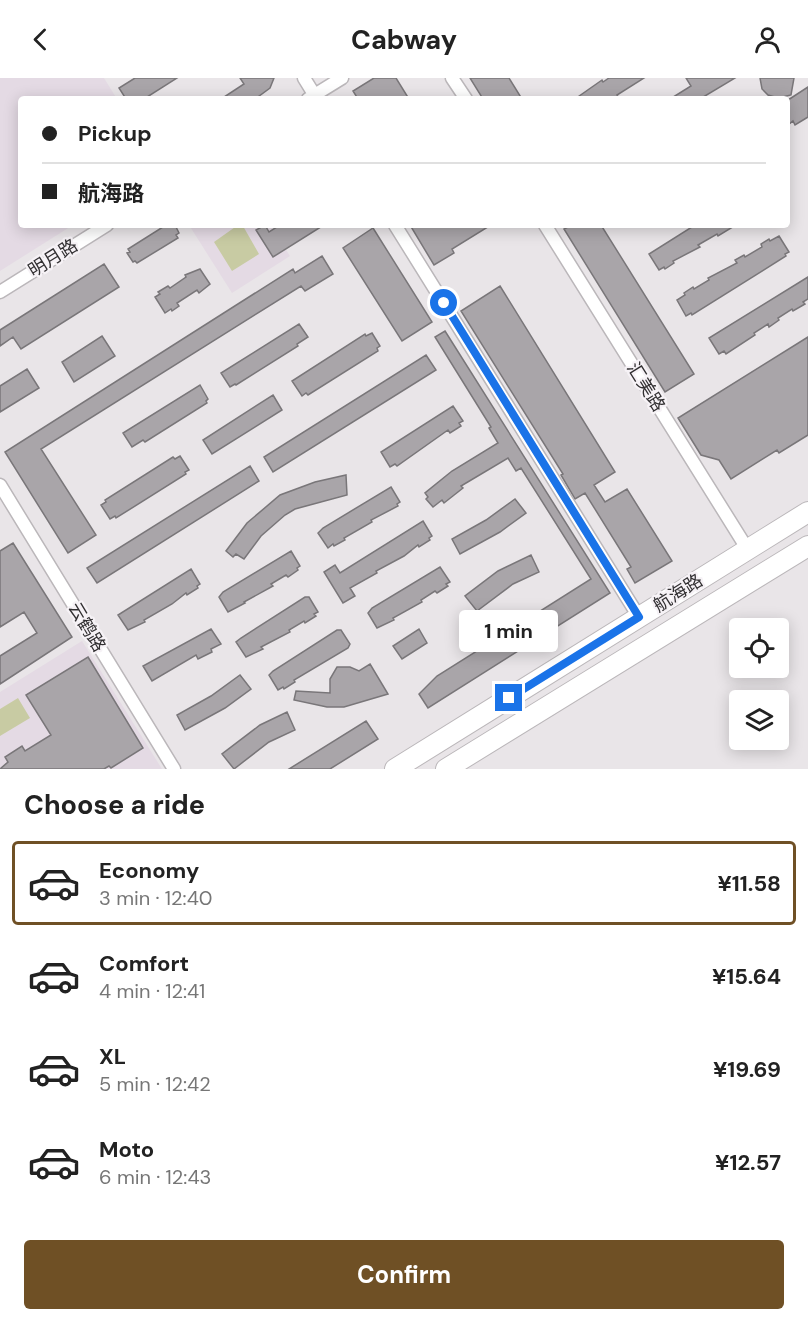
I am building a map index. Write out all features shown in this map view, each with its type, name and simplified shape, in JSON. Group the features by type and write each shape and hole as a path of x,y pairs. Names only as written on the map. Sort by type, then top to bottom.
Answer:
{"main road":[{"name":"航海路","path":"395,769 808,512"},
{"name":"航海路","path":"446,769 808,546"}],"street":[{"path":"304,78 312,96"},
{"path":"316,96 342,78"},
{"path":"452,78 464,96"},
{"name":"明月路","path":"0,292 102,228"},
{"path":"397,228 639,617"},
{"name":"汇美路","path":"546,228 748,550"},
{"name":"云鹤路","path":"0,485 174,769"}],"shaded area":[{"path":"0,78 104,78 115,96 18,96 18,228 68,228 0,271"},
{"path":"191,228 272,228 290,256 232,293"},
{"path":"82,641 162,769 0,769 0,692"}],"green space":[{"path":"234,228 244,228 259,254 232,271 214,242"},
{"path":"18,698 30,718 0,736 0,709"}],"building":[{"path":"135,78 177,78 149,96 124,96 119,88"},
{"path":"240,78 274,78 270,88 259,96 226,96 244,84"},
{"path":"374,78 396,78 407,96 356,96 353,91"},
{"path":"470,78 509,78 520,96 481,96"},
{"path":"609,78 644,78 618,96 579,96 602,80 603,82"},
{"path":"686,78 735,78 705,96 675,96 691,86"},
{"path":"760,78 794,78 791,95 771,96 762,89"},
{"path":"808,87 808,117 795,125 793,121 790,123 790,99"},
{"path":"161,228 176,228 179,233 176,235 178,238 137,263 133,262 127,253 130,252 128,249"},
{"path":"267,228 269,232 275,228 319,228 273,257 256,230"},
{"path":"373,228 432,322 402,341 343,248"},
{"path":"412,228 486,228 452,249 454,253 434,265"},
{"path":"603,228 694,374 665,392 564,229"},
{"path":"690,228 731,228 698,245 700,247 673,261 674,263 665,269 664,267 659,270 649,254"},
{"path":"779,236 789,252 785,254 786,256 692,315 691,313 686,316 677,300 685,295 684,293 737,263 735,260 762,247 761,244 769,239 770,241"},
{"path":"322,256 333,274 305,291 301,286 41,449 96,535 68,553 5,452 293,269 295,273"},
{"path":"104,264 119,287 21,349 13,337 0,346 0,330"},
{"path":"200,269 210,284 199,293 197,290 177,303 179,306 172,311 171,309 165,313 155,297 160,294 158,292 168,286 170,288 186,277 185,275"},
{"path":"808,277 808,299 803,302 805,304 793,311 792,309 769,327 768,324 726,354 724,351 719,354 709,338"},
{"path":"500,286 615,472 594,485 605,502 627,489 672,561 635,583 627,569 631,567 585,493 575,499 561,475 563,474 461,311"},
{"path":"299,324 308,337 297,344 298,346 230,387 221,373"},
{"path":"445,331 610,593 428,708 419,694 437,676 591,579 521,468 516,471 508,458 461,486 463,488 444,503 442,500 433,507 426,499 428,497 425,493 452,471 498,443 489,428 491,427 435,337"},
{"path":"372,333 380,346 377,348 378,351 308,395 306,393 302,396 292,381 365,334 366,336"},
{"path":"102,336 115,356 74,382 62,362"},
{"path":"808,337 808,435 779,453 777,450 731,479 719,460 701,455 678,418"},
{"path":"426,355 436,370 273,472 264,457"},
{"path":"27,369 39,388 0,412 0,386"},
{"path":"200,385 208,399 207,403 145,442 143,440 132,447 123,433"},
{"path":"273,395 282,410 212,454 203,440"},
{"path":"453,406 463,421 459,423 461,426 450,433 448,430 397,466 395,464 390,467 381,452"},
{"path":"180,456 189,470 185,472 186,474 116,518 115,516 110,519 101,505 106,502 105,500 173,457 175,459"},
{"path":"250,466 259,481 97,583 87,568"},
{"path":"346,475 347,495 295,509 285,515 261,536 244,559 236,554 233,557 226,551 247,523 280,495 315,482"},
{"path":"391,487 400,502 398,506 371,520 372,522 344,538 345,540 328,548 318,533 323,528"},
{"path":"515,499 526,513 500,532 460,554 452,539 486,520"},
{"path":"423,521 432,536 430,540 419,547 418,545 404,556 350,588 355,596 343,603 324,572 335,565 340,573"},
{"path":"13,543 72,637 0,684 0,656 37,633 24,612 0,627 0,551"},
{"path":"291,551 300,566 298,570 271,584 273,586 228,612 219,597 223,592"},
{"path":"531,555 539,572 513,584 477,611 465,596 498,571"},
{"path":"440,567 450,582 446,584 448,586 437,593 435,591 421,600 422,602 393,618 394,620 377,628 368,613 372,608"},
{"path":"191,569 200,584 198,588 187,595 186,593 144,620 145,622 128,630 118,615"},
{"path":"305,597 309,597 318,612 314,614 316,616 246,657 236,642"},
{"path":"211,629 221,644 211,649 212,652 198,659 196,655 152,681 143,666"},
{"path":"419,629 427,643 402,659 393,646"},
{"path":"337,630 341,630 350,644 348,648 294,680 295,682 284,689 283,687 278,690 269,675"},
{"path":"88,657 143,748 111,768 109,766 104,769 0,769 8,762 5,757 22,746 25,751 51,735 26,695"},
{"path":"370,664 388,694 344,707 327,707 294,700 296,691 330,693 330,679 337,667 350,667 359,671"},
{"path":"240,675 251,689 225,708 185,730 177,715 211,696"},
{"path":"287,712 295,730 269,742 234,769 222,754 260,725"},
{"path":"366,721 378,739 330,769 289,769"}],"route":[{"path":"444,303 639,617 509,698"}]}
